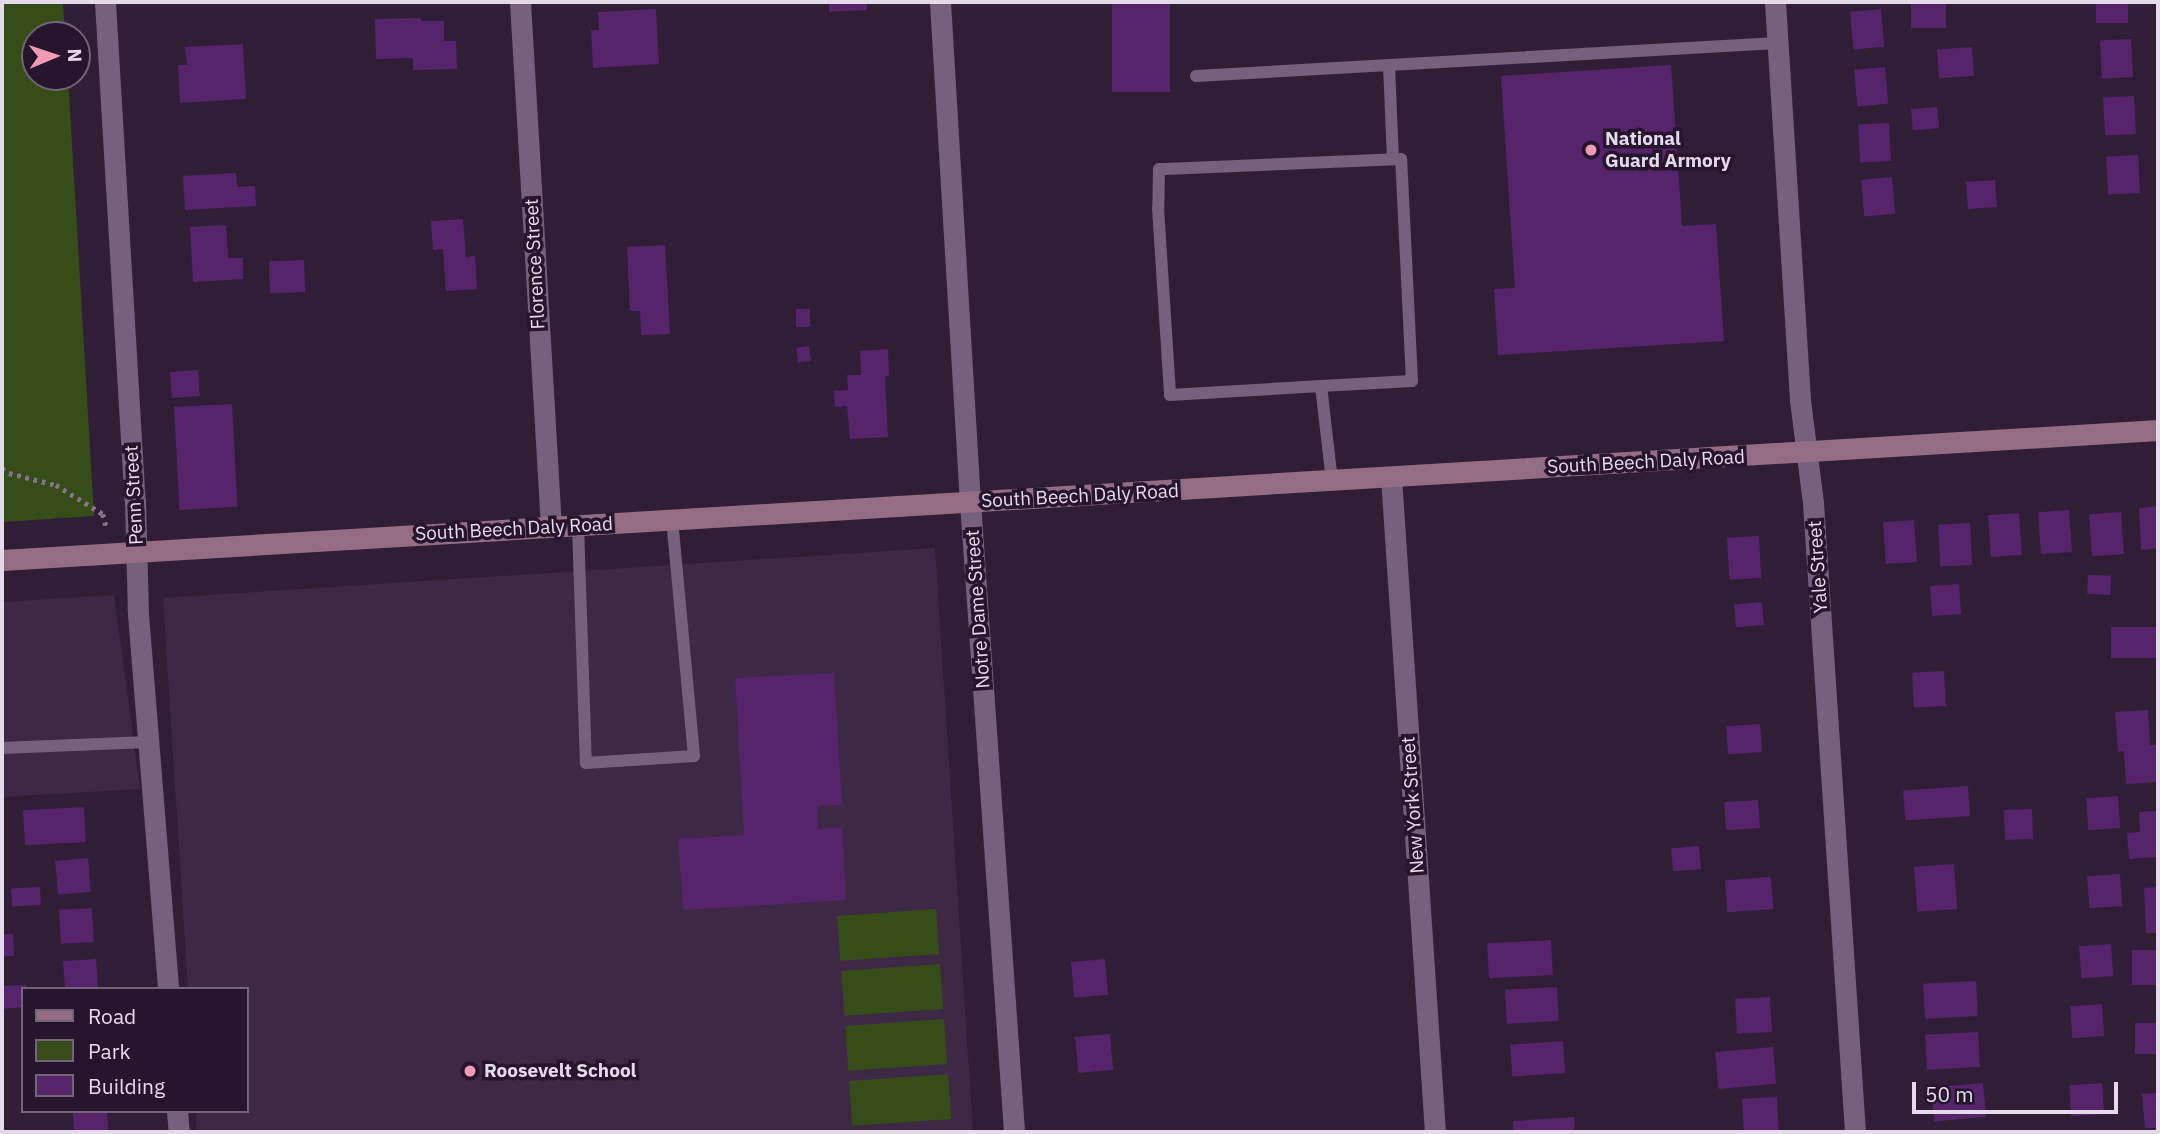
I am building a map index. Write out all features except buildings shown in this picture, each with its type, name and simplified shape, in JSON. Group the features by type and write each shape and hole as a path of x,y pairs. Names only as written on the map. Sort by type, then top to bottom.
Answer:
{"main road":[{"name":"South Beech Daly Road","path":"2,560 2158,430"}],"street":[{"name":"Penn Street","path":"105,2 148,742 168,987"},
{"name":"Florence Street","path":"520,2 551,527"},
{"name":"Notre Dame Street","path":"940,2 970,502 1014,1132"},
{"name":"Yale Street","path":"1775,2 1806,452 1813,503 1854,1132"},
{"name":"New York Street","path":"1391,477 1435,1132"},
{"path":"177,1113 179,1132"}],"lane":[{"path":"1196,76 1777,43"},
{"path":"1389,65 1393,159"},
{"path":"1401,159 1412,381 1321,386 1170,395 1158,208 1159,169 1401,159"},
{"path":"1321,386 1332,481"},
{"path":"578,526 586,763 694,756 672,520"},
{"path":"2,748 148,742"}],"path":[{"path":"2,468 9,473 56,485 103,514 106,526"}],"shaded area":[{"path":"935,548 973,1132 197,1132 196,1113 248,1113 248,987 188,987 163,598"},
{"path":"114,595 140,789 2,797 2,602"}],"green space":[{"path":"2,2 63,2 64,21 21,21 21,91 69,91 94,516 2,522"},
{"path":"936,909 939,954 840,961 837,916"},
{"path":"940,964 943,1009 844,1016 841,971"},
{"path":"944,1019 947,1064 848,1071 845,1026"},
{"path":"948,1074 951,1119 852,1126 849,1081"}],"place":[{"name":"National Guard Armory","path":"1591,150"},
{"name":"Roosevelt School","path":"470,1071"}]}
